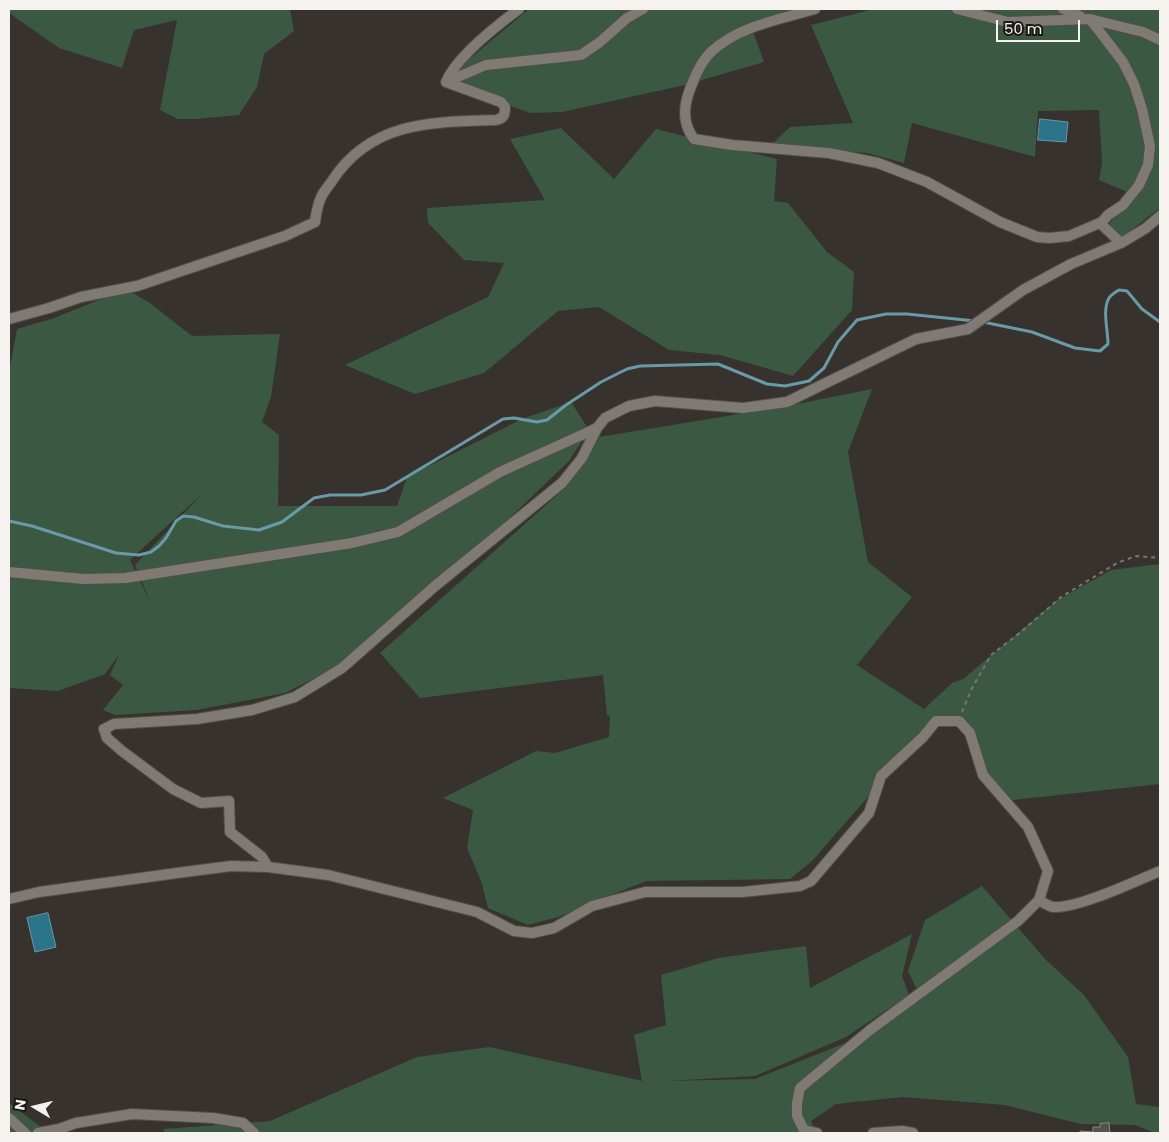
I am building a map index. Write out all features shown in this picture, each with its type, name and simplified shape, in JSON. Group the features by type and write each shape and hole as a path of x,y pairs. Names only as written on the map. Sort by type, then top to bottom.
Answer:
{"street":[{"path":"446,82 451,70 496,26 519,9"},
{"path":"446,82 486,65 581,54 600,42 627,18 643,9"},
{"path":"815,9 759,25 725,41 711,52 704,60 686,101 685,115 688,131 694,139 732,146 830,153 878,163 927,182 1000,222 1037,238 1069,236 1100,223 1123,205 1139,185 1148,165 1150,146 1134,84 1123,62 1086,18"},
{"path":"957,9 1008,22 1086,18"},
{"path":"1063,9 1086,18 1143,32 1160,40"},
{"path":"9,319 81,298 137,286 285,236 315,222 320,199 339,170 352,156 382,135 408,128 444,122 496,120 502,119 505,115 505,107 500,102 446,82"},
{"path":"268,867 262,856 230,832 228,801 201,803 173,789 107,738 104,729 114,724 197,719 252,710 295,697 342,668 436,586 562,483 582,458 596,428 604,418 629,406 655,401 743,408 787,402 916,339 968,329 1023,290 1071,264 1121,243 1146,228 1160,216"},
{"path":"1100,223 1121,243"},
{"path":"9,572 84,579 125,578 343,545 398,532 500,472 596,428"},
{"path":"9,899 49,891 204,869 231,866 268,867 328,875 365,884 477,912 514,931 532,933 554,928 592,906 645,892 742,892 800,886 811,881 869,813 881,776 923,737 936,721 959,721 970,734 983,776 1028,826 1048,871 1039,900 1018,921 870,1030 800,1088 797,1116 804,1130 817,1133"},
{"path":"1039,900 1051,907 1064,907 1160,871"},
{"path":"38,1133 76,1123 132,1114 243,1123 254,1133"},
{"path":"9,1118 25,1133"},
{"path":"873,1133 902,1131 913,1133"}],"path":[{"path":"959,721 972,688 991,655 1061,597 1117,563 1136,556 1160,558"}],"green space":[{"path":"9,9 290,9 294,31 264,54 257,87 239,115 178,119 160,110 177,20 134,30 122,68 59,48 9,13"},
{"path":"529,9 798,9 752,28 764,62 685,85 562,112 530,113 446,82 448,77"},
{"path":"874,9 1160,9 1160,208 1118,240 1106,228 1148,173 1148,161 1127,192 1099,180 1102,163 1099,110 1038,111 1035,157 912,123 904,163 867,153 772,144 790,127 853,123 811,25"},
{"path":"561,128 614,179 656,129 777,159 774,201 788,203 827,252 854,272 852,310 793,376 720,355 669,350 599,307 558,311 484,373 415,394 345,365 488,297 504,263 464,260 428,223 427,208 545,200 510,139"},
{"path":"126,289 150,303 192,336 280,334 271,397 262,422 279,435 278,506 397,506 407,477 522,419 571,402 589,430 569,461 373,649 285,693 197,710 115,715 103,710 123,685 110,675 119,655 105,674 58,691 9,688 9,372 17,329 54,318","holes":["202,494 135,565 151,604 130,560"]},
{"path":"872,389 848,452 868,562 912,597 857,665 924,709 952,683 963,679 1056,601 1111,570 1160,564 1160,784 1013,800 982,770 970,733 939,716 812,861 790,879 646,881 558,917 528,925 488,908 481,881 467,848 473,810 443,798 536,751 555,753 609,737 610,716 607,715 603,675 420,698 380,653 564,489 599,437 782,407"},
{"path":"982,886 1046,960 1084,995 1128,1057 1136,1104 1160,1107 1160,1132 1155,1133 1135,1125 1081,1124 1005,1105 903,1097 836,1104 811,1121 816,1133 164,1133 164,1129 270,1121 417,1057 489,1047 642,1081 634,1035 666,1025 661,975 718,958 806,946 810,988 912,934 902,976 909,995 846,1037 755,1076 667,1081 755,1079 858,1038 919,994 908,971 925,920"},
{"path":"9,1103 49,1133 9,1133"}],"water":[{"path":"1040,119 1068,122 1066,142 1038,140"},
{"path":"48,913 56,947 35,952 27,918"}],"building":[{"path":"1109,1123 1110,1133 1080,1133 1080,1131 1093,1132 1093,1127 1100,1127 1100,1124"}],"waterway":[{"path":"983,322 1032,332 1075,348 1100,351 1108,344 1107,303 1110,297 1119,290 1127,291 1142,309 1160,322"},
{"path":"9,521 32,526 116,553 139,555 151,552 159,546 176,521 183,516 194,517 223,526 259,530 282,522 314,498 330,495 361,495 385,490 503,419 514,418 537,422 547,420 601,382 627,369 640,366 718,364 767,384 785,386 809,381 824,368 838,342 857,320 886,314 907,314 975,321"}]}
